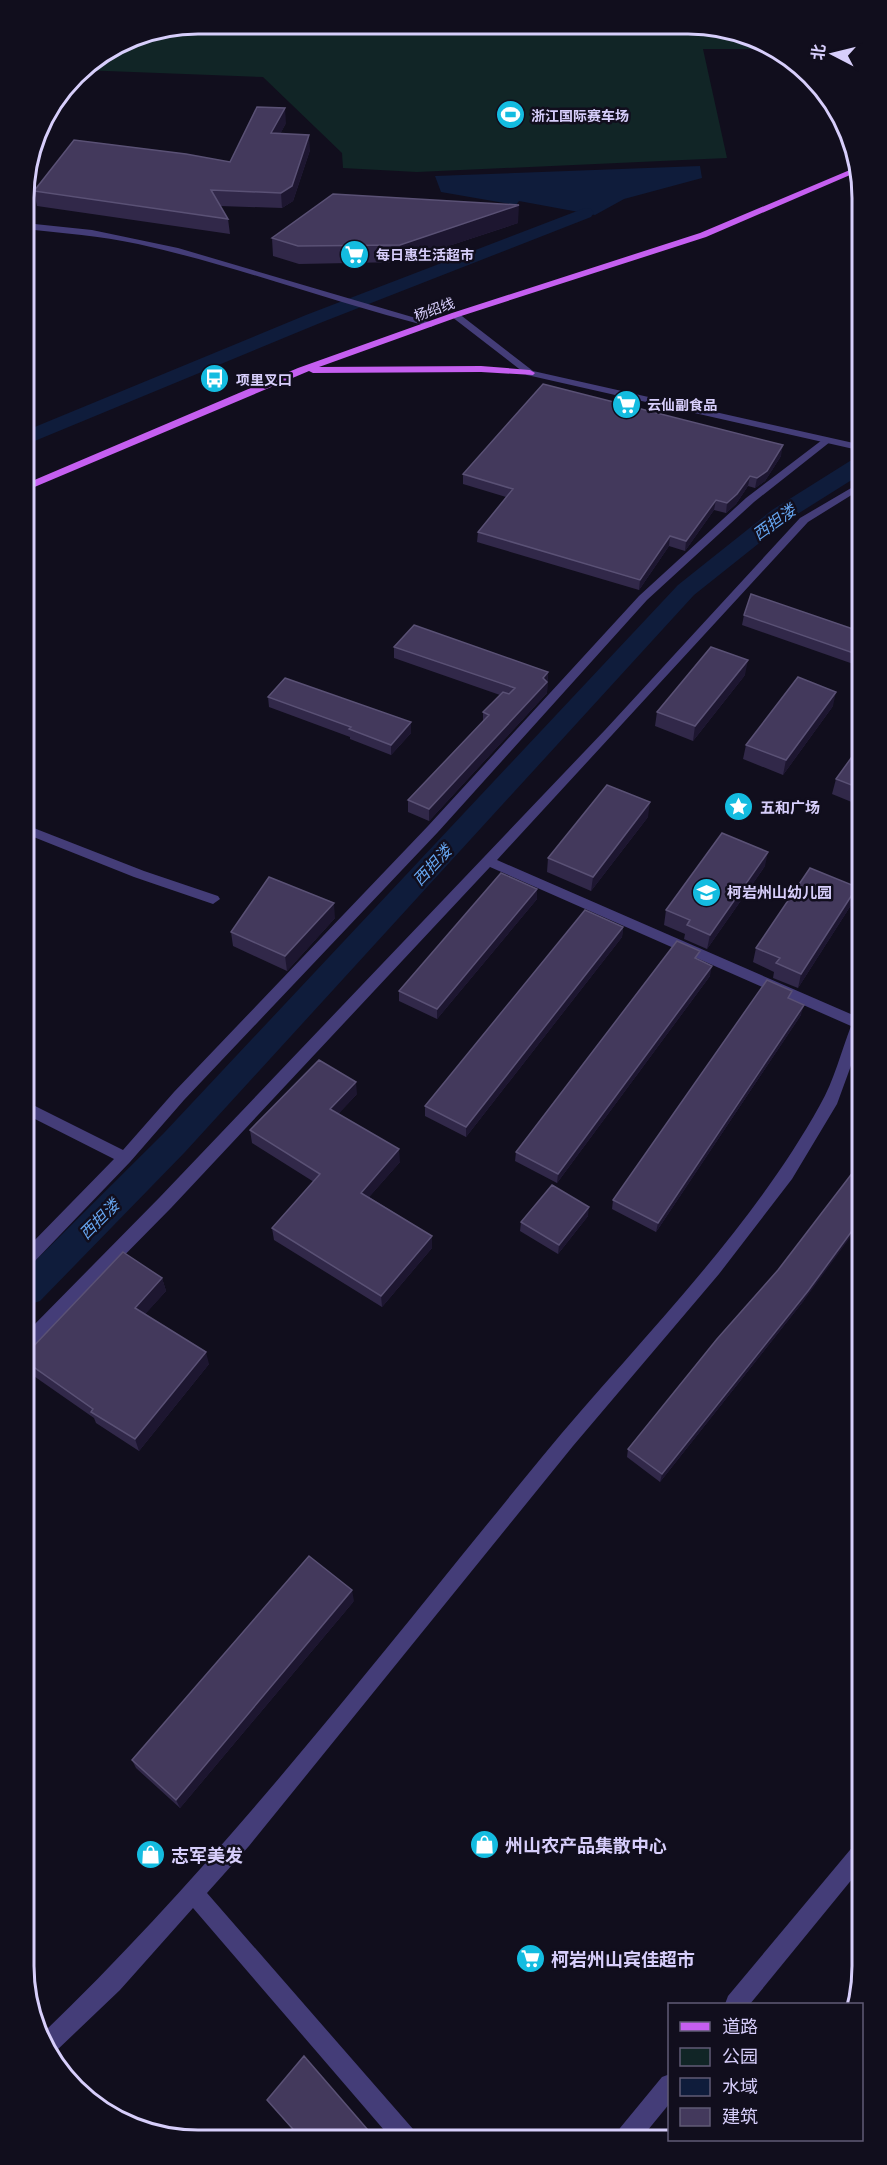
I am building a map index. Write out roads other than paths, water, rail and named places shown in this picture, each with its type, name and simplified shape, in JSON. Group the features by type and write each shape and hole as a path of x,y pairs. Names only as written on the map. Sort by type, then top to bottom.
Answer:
{"main road":[{"name":"杨绍线","path":"35,484 301,370 455,315 703,235 850,172"},
{"path":"301,370 481,369 530,373"}],"street":[{"path":"35,227 93,233 188,254 368,309 431,324"},
{"path":"455,315 530,373 852,446"},
{"path":"34,1251 126,1158 179,1096 433,829 643,598 750,500 826,440"},
{"path":"34,1336 156,1212 619,723 804,520 852,492"},
{"path":"35,832 139,874 213,899"},
{"path":"488,861 852,1020"},
{"path":"52,2040 112,1982 242,1839 559,1449 713,1269 774,1189 829,1104 852,1045"},
{"path":"34,1112 126,1158"},
{"path":"737,2003 852,1863"},
{"path":"194,1893 399,2130"},
{"path":"633,2130 668,2086"}],"water":[{"path":"700,166 702,178 624,199 595,215 519,201 516,205 441,192 435,176"}],"waterway":[{"path":"35,435 313,319 585,213"},
{"name":"西担溇","path":"34,1284 174,1143 686,590 780,515 852,470"}],"place":[{"name":"浙江国际赛车场","path":"510,115"},
{"name":"每日惠生活超市","path":"355,254"},
{"name":"项里叉口","path":"215,379"},
{"name":"云仙副食品","path":"626,404"},
{"name":"五和广场","path":"739,807"},
{"name":"柯岩州山幼儿园","path":"706,892"},
{"name":"州山农产品集散中心","path":"484,1845"},
{"name":"志军美发","path":"150,1855"},
{"name":"柯岩州山宾佳超市","path":"530,1959"}]}
